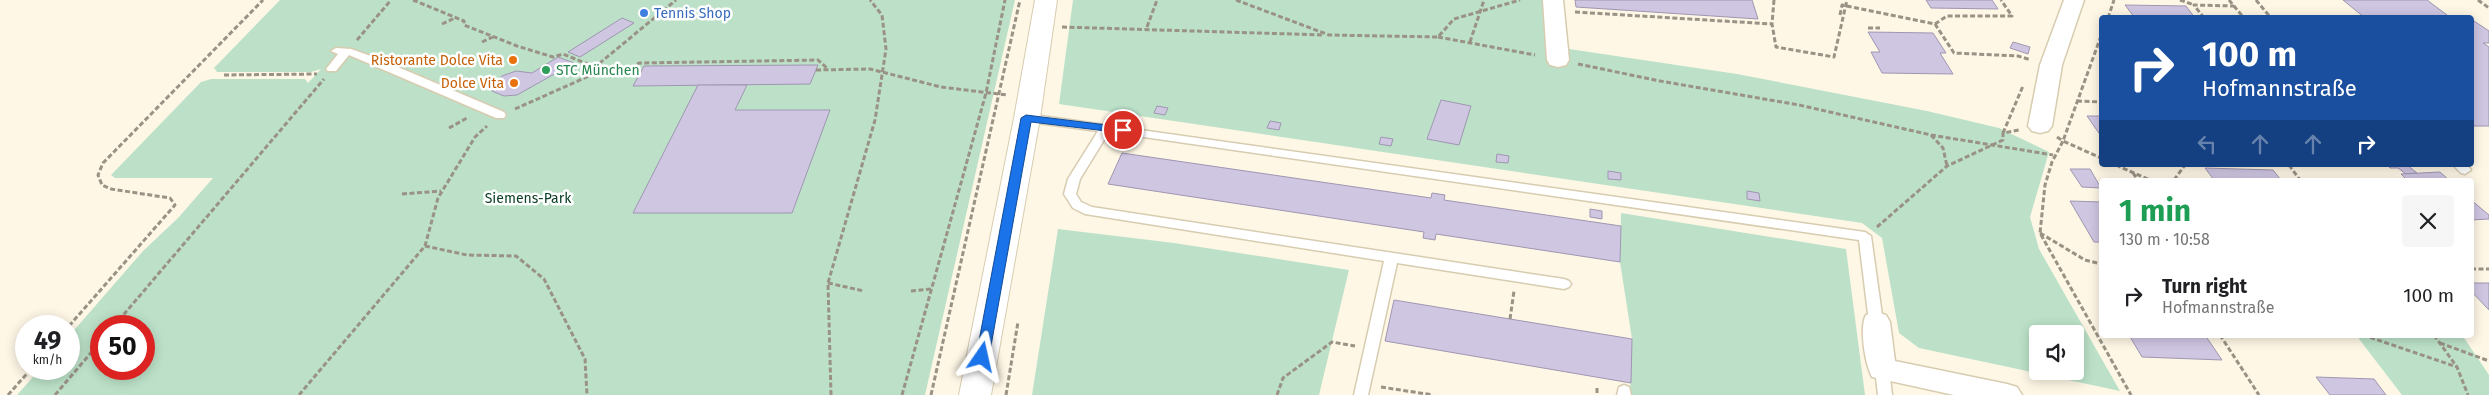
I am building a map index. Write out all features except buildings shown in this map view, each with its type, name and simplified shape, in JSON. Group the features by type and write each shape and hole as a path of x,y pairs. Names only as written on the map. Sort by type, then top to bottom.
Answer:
{"main road":[{"path":"975,395 1021,107 1046,0"}],"street":[{"path":"2040,126 2051,65 2074,0"},
{"path":"1554,6 1558,60"},
{"path":"1876,322 1883,382 2007,395"}],"lane":[{"path":"332,69 342,51 500,115"},
{"path":"1021,107 1106,128 1865,236 1876,322"},
{"path":"1106,128 1074,179 1070,194 1076,205 1089,212 1391,260 1564,284"},
{"path":"1362,390 1391,260"}],"path":[{"path":"79,315 175,205 170,198 111,189 102,185 98,175 102,163 263,0"},
{"path":"342,51 391,0"},
{"path":"413,0 517,46 552,57 563,54 595,67"},
{"path":"589,76 595,67 676,0"},
{"path":"831,395 828,283 876,120 886,49 882,14 870,0"},
{"path":"902,395 986,93 1005,0"},
{"path":"931,395 1020,0"},
{"path":"1147,28 1157,0"},
{"path":"1236,0 1329,35"},
{"path":"1470,42 1484,0"},
{"path":"1438,37 1454,19 1520,0"},
{"path":"1774,0 1772,24 1776,47 1834,57 1847,0"},
{"path":"1840,15 1842,5 1935,24 1947,16 2012,16 2001,0"},
{"path":"2109,15 2114,0"},
{"path":"2180,0 2194,6 2234,6"},
{"path":"2229,0 2242,15"},
{"path":"2256,0 2268,15"},
{"path":"2480,1 2486,2"},
{"path":"2480,1 2489,8"},
{"path":"1554,6 1772,24"},
{"path":"2194,6 2202,15"},
{"path":"442,24 456,18"},
{"path":"1935,24 1954,54 2018,56 2051,65"},
{"path":"1062,27 1438,37 1660,81 1799,105 1931,135 2053,155"},
{"path":"1868,28 1880,28"},
{"path":"482,42 493,36"},
{"path":"2099,41 2063,141 2053,155 2040,206 2040,232 2099,338"},
{"path":"625,73 639,63 818,60 828,69"},
{"path":"224,75 312,75 332,69"},
{"path":"123,315 332,69"},
{"path":"816,70 870,69 941,87 999,95 1021,107"},
{"path":"299,395 424,246 442,191 475,137 500,115 589,76 640,72"},
{"path":"2077,101 2099,102"},
{"path":"1865,236 1948,166 2003,140 2003,133 2040,126 2063,141 2099,157"},
{"path":"1931,135 1943,148 1948,166"},
{"path":"2121,167 2146,178"},
{"path":"2175,178 2184,167"},
{"path":"2290,167 2299,178"},
{"path":"2132,172 2136,178"},
{"path":"402,194 442,191"},
{"path":"2040,232 2085,260 2099,264"},
{"path":"424,246 467,255 516,256 544,279 585,359 587,395"},
{"path":"2474,269 2489,268"},
{"path":"1510,319 1516,278"},
{"path":"828,283 864,291"},
{"path":"911,291 931,289"},
{"path":"2099,338 2131,395"},
{"path":"2222,338 2258,395"},
{"path":"2372,338 2457,368"},
{"path":"2436,338 2457,368 2468,395"},
{"path":"1277,395 1283,378 1332,342 1370,348"},
{"path":"2440,343 2489,361"},
{"path":"55,395 90,354"},
{"path":"8,395 21,380"},
{"path":"1597,388 1597,395"},
{"path":"1362,390 1433,395"}],"green space":[{"name":"Siemens-Park","path":"280,0 1015,0 925,395 17,395 30,380 80,380 80,323 143,251 178,218 213,178 115,178 111,175 201,82 211,79 305,79 308,83 321,69 311,72 217,72 214,68"},
{"path":"1073,0 1545,0 1549,46 1737,74 1927,111 1999,128 2049,152 2030,217 2039,249 2082,325 2029,325 2029,372 1919,348 1899,333 1882,238 1862,223 1059,104"},
{"path":"1621,213 1846,249 1865,395 1630,395 1632,339 1620,262"},
{"path":"1058,229 1174,243 1349,270 1319,395 1032,395"},
{"path":"2084,328 2120,391 2069,380 2084,380"},
{"path":"2358,338 2464,338 2489,375 2489,395 2402,395"}],"place":[{"name":"Tennis Shop","path":"644,13"},
{"name":"Ristorante Dolce Vita","path":"513,60"},
{"name":"STC München","path":"546,70"},
{"name":"Dolce Vita","path":"514,83"}],"route":[{"path":"982,357 1026,118 1123,130"}]}
